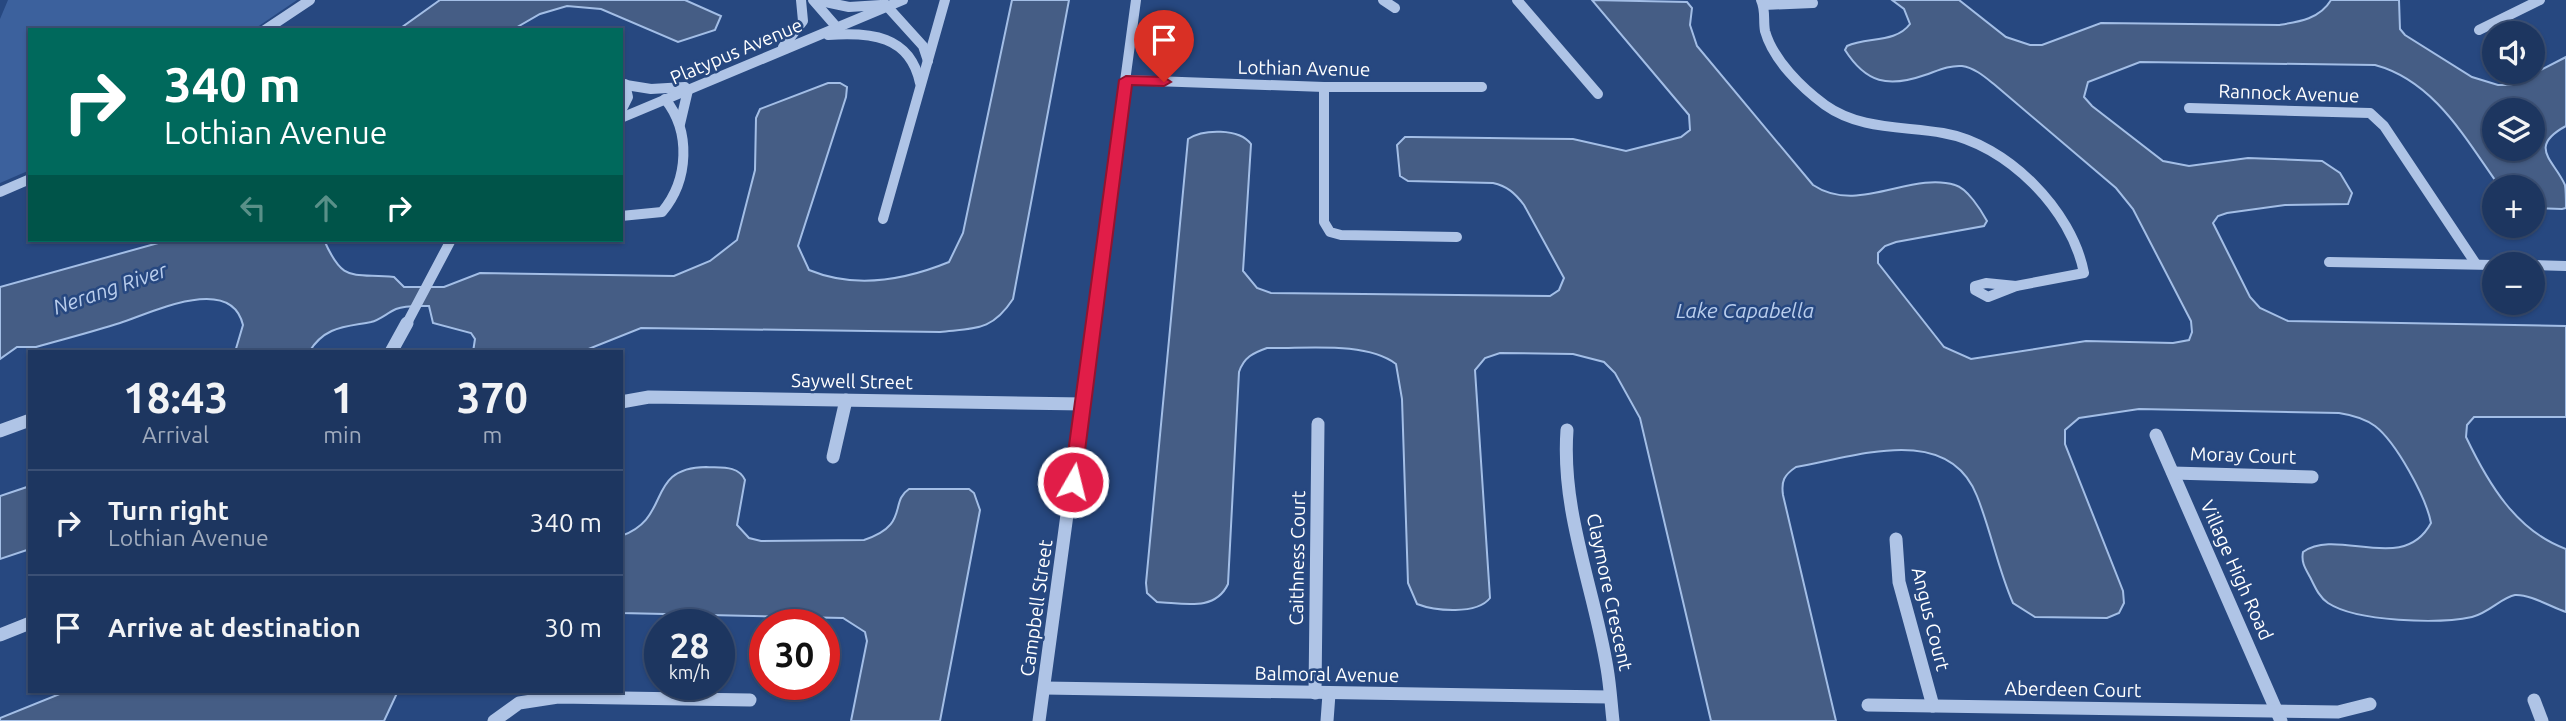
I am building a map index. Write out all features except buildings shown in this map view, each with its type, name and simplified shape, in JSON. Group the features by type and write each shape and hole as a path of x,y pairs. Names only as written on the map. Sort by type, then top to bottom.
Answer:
{"street":[{"path":"268,28 310,0"},
{"path":"771,55 787,44 802,24 804,10 801,0"},
{"path":"814,0 849,7 886,5 902,1"},
{"path":"814,0 840,31 875,36 900,46 916,65 920,86"},
{"path":"883,219 944,0"},
{"name":"Campbell Street","path":"1039,721 1084,404 1136,0"},
{"path":"1383,0 1395,8"},
{"path":"1517,0 1598,94"},
{"path":"2479,30 2540,0"},
{"path":"1813,4 1763,3 1770,47 1812,94 1850,119 1882,127 1932,130 1965,138 1994,153 2056,208 2084,261 2084,273 2016,286"},
{"path":"840,31 886,5"},
{"path":"886,5 923,46 928,61"},
{"name":"Platypus Avenue","path":"623,117 802,42 840,31"},
{"name":"Lothian Avenue","path":"1126,80 1324,87 1482,87"},
{"path":"624,84 659,89 699,85"},
{"path":"624,84 639,92 649,106"},
{"path":"623,107 628,97 624,84"},
{"path":"1324,87 1324,222 1330,232 1341,235 1457,237"},
{"path":"623,216 658,214 671,202 683,170 680,124 688,90"},
{"path":"665,99 680,124"},
{"name":"Rannock Avenue","path":"2189,108 2349,110 2370,113 2384,126 2476,264"},
{"path":"0,192 28,180"},
{"path":"392,350 450,242"},
{"path":"2329,262 2482,264"},
{"path":"2545,265 2566,266"},
{"name":"Saywell Street","path":"623,402 649,397 1084,404"},
{"path":"833,457 846,400"},
{"path":"0,431 28,421"},
{"name":"Caithness Court","path":"1318,424 1322,694"},
{"name":"Claymore Crescent","path":"1567,430 1564,458 1581,564 1607,666 1613,721"},
{"name":"Village High Road","path":"2156,435 2279,716"},
{"name":"Moray Court","path":"2173,473 2312,477"},
{"name":"Angus Court","path":"1896,539 1899,582 1933,706"},
{"path":"0,635 28,624"},
{"name":"Balmoral Avenue","path":"1044,688 1610,697"},
{"path":"1322,694 1327,721"},
{"path":"494,721 519,703 558,698 749,700"},
{"path":"2534,700 2542,721"},
{"path":"2279,716 2338,712 2370,704"},
{"name":"Aberdeen Court","path":"1868,705 2279,716"}],"shaded area":[{"path":"8,0 297,0 256,28 28,28 28,171 0,183 0,19"}],"water":[{"path":"440,0 685,0 721,16 715,30 678,42 601,9 567,6 540,14 516,28 401,28"},
{"name":"Nerang River","path":"1012,0 1069,0 1013,299 998,317 982,326 940,332 641,328 586,350 473,350 475,339 471,333 433,323 429,306 412,306 396,309 374,321 329,332 310,350 236,350 243,325 236,310 223,301 207,299 169,306 36,347 17,347 0,359 0,287 162,242 325,242 343,270 358,275 394,277 404,287 444,287 480,273 674,276 710,261 737,240 755,170 756,118 760,109 828,83 840,83 847,87 846,97 798,246 809,270 826,276 862,281 915,274 949,262 963,233"},
{"name":"Lake Capabella","path":"1592,0 1687,2 1692,8 1690,25 1697,46 1813,185 1830,193 1848,196 1938,182 1955,185 1964,190 1987,221 1984,226 1896,242 1885,246 1878,253 1878,263 1944,347 1971,359 2086,341 2173,343 2189,340 2192,332 2191,321 2133,209 2116,188 1980,73 1957,66 1912,79 1889,82 1870,76 1853,61 1845,50 1847,46 1889,37 1910,24 1904,9 1892,0 1959,0 2006,37 2030,45 2042,45 2101,23 2279,25 2315,15 2331,0 2399,0 2400,29 2405,35 2472,77 2482,80 2482,84 2545,84 2545,68 2566,57 2566,126 2554,134 2546,147 2550,161 2565,185 2566,208 2562,209 2545,208 2545,175 2491,175 2461,132 2432,98 2396,73 2375,65 2140,62 2088,82 2084,97 2163,161 2189,166 2248,158 2322,161 2340,173 2352,193 2348,204 2285,205 2227,213 2218,216 2213,223 2250,297 2260,308 2288,321 2566,326 2566,417 2474,417 2467,425 2466,437 2505,504 2532,530 2566,549 2566,612 2521,595 2505,599 2472,617 2420,621 2378,618 2328,603 2320,595 2304,565 2303,552 2317,546 2334,544 2370,548 2404,546 2419,538 2431,523 2409,471 2383,434 2367,421 2339,413 2139,409 2079,418 2065,430 2065,444 2123,591 2124,603 2119,613 2107,618 2035,617 2013,603 1977,496 1963,473 1945,459 1923,452 1898,450 1872,452 1796,467 1784,479 1783,495 1836,721 1711,721 1640,418 1615,373 1604,362 1573,354 1500,353 1485,358 1475,370 1490,598 1476,607 1445,610 1417,604 1408,583 1402,399 1396,364 1368,352 1316,347 1267,348 1250,356 1239,372 1228,584 1222,593 1207,602 1187,604 1157,602 1147,593 1188,139 1202,133 1221,132 1238,135 1251,144 1243,271 1257,288 1271,293 1550,296 1559,290 1564,278 1524,205 1514,194 1493,183 1408,181 1400,176 1397,145 1405,137 1573,139 1626,151 1681,137 1690,130 1689,115"},
{"path":"706,467 728,468 738,472 745,480 737,525 749,538 761,541 864,540 888,528 903,494 909,489 969,489 974,493 980,510 940,721 851,721 867,641 865,632 840,618 840,609 749,609 749,616 735,616 735,609 644,609 644,614 623,613 623,535 648,518 674,476 687,470"},
{"path":"28,487 28,550 0,559 0,496"},
{"path":"62,693 397,693 384,721 0,721 0,718"}],"route":[{"path":"1073,482 1126,80 1164,82"}]}
